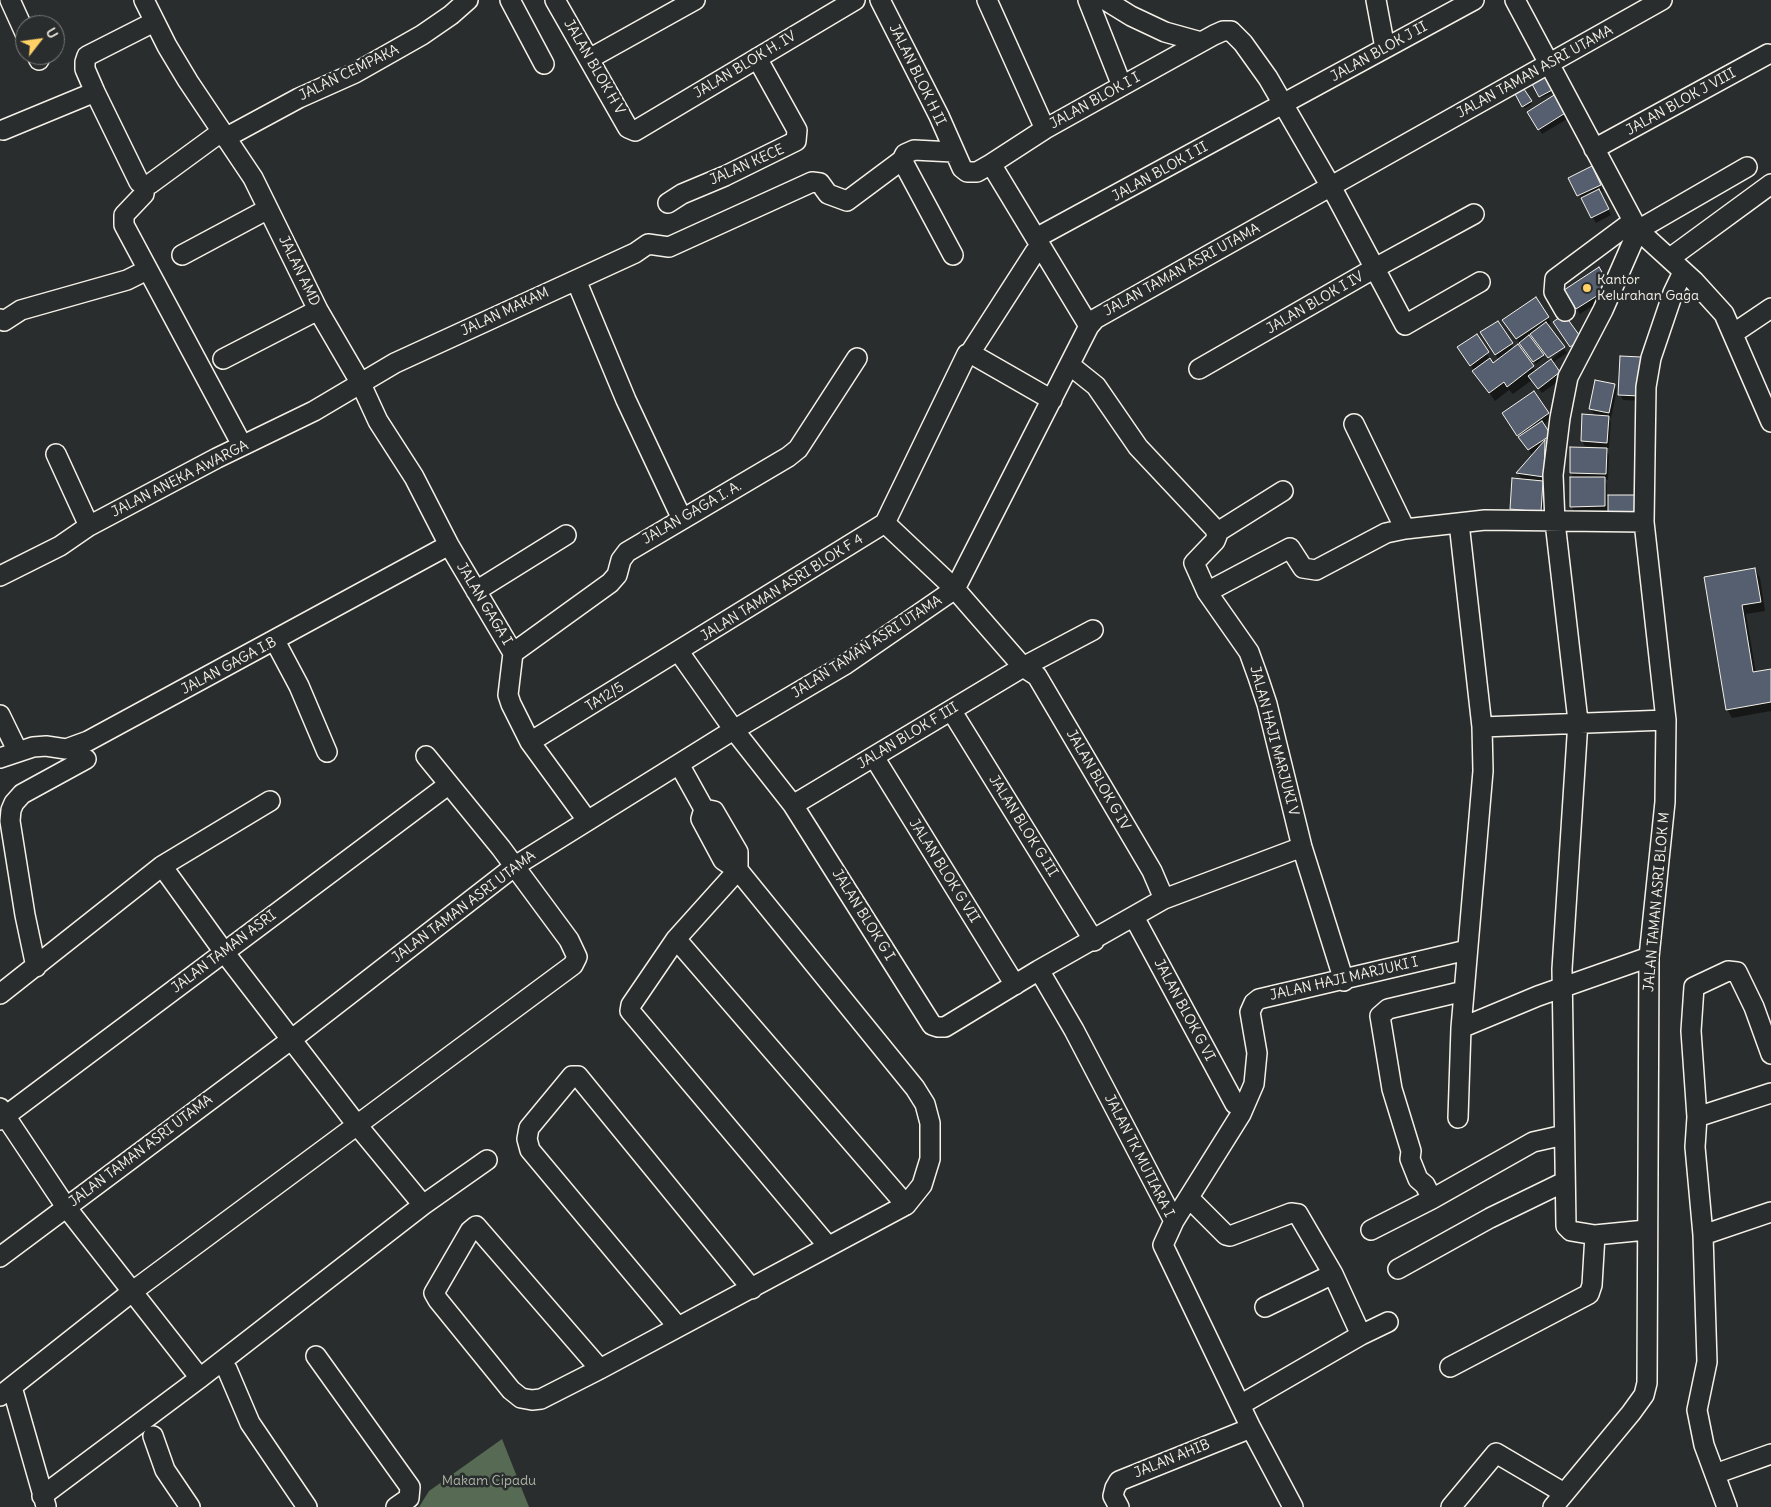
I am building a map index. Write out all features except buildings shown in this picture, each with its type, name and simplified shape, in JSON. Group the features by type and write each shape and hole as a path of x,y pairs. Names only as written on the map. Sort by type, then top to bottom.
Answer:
{"street":[{"path":"10,0 17,15"},
{"name":"JALAN AMD","path":"144,0 154,22 223,135 253,178 318,310 360,382 378,421 414,477 449,545"},
{"name":"JALAN CEMPAKA","path":"144,185 150,184 223,135 355,73 422,35 458,10 468,0"},
{"path":"510,0 544,64"},
{"name":"JALAN BLOK H V","path":"556,0 628,128 635,131"},
{"path":"589,59 695,0"},
{"name":"JALAN BLOK H. IV","path":"635,131 855,0"},
{"name":"JALAN BLOK H II","path":"880,0 939,116 953,152 962,168 967,172 977,172 991,164"},
{"path":"987,0 1045,129"},
{"path":"1088,0 1122,86"},
{"path":"1105,0 1131,16 1165,32 1201,42"},
{"path":"1376,0 1385,48"},
{"name":"JALAN BLOK J II","path":"1283,104 1472,0"},
{"path":"1515,0 1636,226 1724,314 1734,333 1771,422"},
{"name":"JALAN TAMAN ASRI UTAMA","path":"0,1256 292,1039 515,866 728,734 961,596 1052,400 1071,366 1089,326 1095,320 1662,0"},
{"path":"154,22 87,56 84,68 139,182 144,185 144,194 134,202 122,220 242,445"},
{"name":"JALAN BLOK I I","path":"991,164 1045,129 1223,31 1231,31 1243,42 1283,104"},
{"name":"JALAN BLOK J VIII","path":"1594,149 1768,54"},
{"name":"JALAN KECE","path":"668,203 682,194 796,141 797,130 757,58"},
{"path":"1,129 95,92"},
{"path":"1283,104 1375,268 1474,214"},
{"name":"JALAN BLOK I II","path":"885,523 968,355 1039,243 1283,104"},
{"path":"953,152 914,150 905,154 902,160 953,255"},
{"name":"JALAN MAKAM","path":"360,382 395,363 635,254 651,242 659,246 669,247 812,182 820,183 828,194 847,201 902,160"},
{"path":"991,164 1089,326"},
{"path":"1565,311 1554,292 1555,279 1636,226 1747,167"},
{"path":"1670,258 1771,184"},
{"path":"182,255 268,209"},
{"path":"1636,226 1603,310 1568,377 1560,418 1553,475 1555,522 1578,721 1563,987 1564,1182 1568,1229 1595,1235 1646,1230"},
{"name":"JALAN BLOK I IV","path":"1199,369 1375,268 1405,324 1480,282"},
{"path":"0,319 4,321 21,310 127,280 147,270"},
{"name":"JALAN TAMAN ASRI BLOK M","path":"1558,1500 1644,1395 1648,1372 1646,1230 1649,958 1665,802 1666,720 1644,522 1646,387 1651,358 1673,293 1683,272"},
{"path":"576,280 626,400 682,519"},
{"path":"1734,333 1771,308"},
{"path":"223,359 318,310"},
{"path":"968,355 1052,400"},
{"name":"JALAN GAGA I. A.","path":"513,653 610,583 617,575 620,560 627,552 788,457 798,449 857,358"},
{"path":"1071,366 1096,386 1138,447 1196,506 1216,533 1283,491"},
{"name":"JALAN ANEKA AWARGA","path":"0,576 60,546 89,526 242,445 265,436 314,411 360,382"},
{"path":"1354,424 1405,529"},
{"path":"56,454 89,526"},
{"path":"1207,592 1290,548 1303,568 1316,570 1386,533 1405,529 1485,520 1644,522"},
{"name":"JALAN BLOK G IV","path":"885,523 961,596 1023,667 1037,676 1152,871 1164,899"},
{"name":"JALAN TAMAN ASRI BLOK F 4","path":"678,652 885,523"},
{"path":"1458,1118 1461,1028 1483,771 1482,727 1459,523"},
{"name":"JALAN HAJI MARJUKI V","path":"1216,533 1215,541 1194,563 1207,592 1249,652 1267,704 1302,847 1344,980"},
{"path":"476,591 566,535"},
{"name":"JALAN GAGA I","path":"449,545 513,653 508,696 530,742 587,820"},
{"name":"JALAN GAGA I.B","path":"9,755 46,746 66,749 82,744 449,545"},
{"name":"JALAN BLOK F III","path":"793,805 1023,667 1093,630"},
{"path":"275,641 298,686 327,752"},
{"name":"JALAN BLOK G I","path":"678,652 728,734 793,805 932,1025 945,1028 1015,985"},
{"name":"TA12/5","path":"530,742 678,652"},
{"name":"JALAN BLOK G III","path":"951,710 1094,941"},
{"path":"0,715 9,755"},
{"path":"1482,727 1578,721 1666,720"},
{"path":"426,756 515,866 569,940 577,958 573,964 133,1291 6,1392 44,1502 423,1205 487,1160"},
{"name":"JALAN BLOK G VII","path":"874,757 1015,985"},
{"path":"36,967 25,915 10,821 11,810 22,794 86,759"},
{"path":"600,1369 476,1226 470,1232 434,1292 438,1300 511,1390 521,1398 541,1399 600,1369 752,1289 906,1204 922,1185 930,1159 932,1135 924,1104 915,1088 738,870 738,852 714,811 704,808 679,764"},
{"name":"JALAN TAMAN ASRI","path":"2,1115 448,785"},
{"path":"0,994 162,866 270,801"},
{"path":"1015,985 1164,899 1302,847"},
{"path":"162,866 224,952 357,1125 423,1205"},
{"path":"738,870 676,939 631,1005 630,1011 828,1246"},
{"name":"JALAN BLOK G VI","path":"1134,917 1235,1104"},
{"path":"676,939 906,1204"},
{"name":"JALAN HAJI MARJUKI I","path":"1174,1221 1241,1114 1254,1084 1257,1053 1250,1012 1254,1003 1259,999 1467,950"},
{"path":"1461,1028 1563,987 1649,958"},
{"name":"JALAN TK MUTIARA I","path":"1039,970 1074,1030 1174,1221 1163,1245 1251,1428 1293,1507"},
{"path":"1727,1507 1700,1430 1697,1410 1707,1362 1703,1235 1695,1147 1697,1117 1691,1031 1694,986 1728,971 1737,972 1754,1007 1771,1054"},
{"path":"1432,1199 1425,1185 1418,1179 1410,1159 1412,1151 1392,1089 1380,1016 1388,1009 1464,991"},
{"path":"678,1327 530,1150 527,1138 530,1128 572,1076 578,1076 752,1289"},
{"path":"1697,1117 1771,1093"},
{"path":"2,1115 66,1207 200,1378"},
{"path":"1372,1230 1432,1199 1533,1142 1564,1135"},
{"path":"1398,1269 1490,1218 1564,1182"},
{"path":"1189,1198 1226,1235 1230,1236 1291,1212 1298,1214 1333,1274 1361,1335"},
{"path":"1703,1235 1771,1212"},
{"path":"1450,1367 1589,1294 1592,1285 1595,1235"},
{"path":"1265,1307 1333,1274"},
{"path":"1240,1405 1361,1335 1388,1322"},
{"path":"316,1356 410,1487 409,1498 396,1507"},
{"path":"227,1369 250,1423 307,1507"},
{"name":"JALAN AHIB","path":"1119,1507 1113,1496 1114,1488 1119,1480 1251,1428"},
{"path":"154,1436 165,1470 190,1507"},
{"path":"1450,1507 1496,1452 1558,1500"},
{"path":"1715,1474 1771,1454"}],"green space":[{"name":"Makam Cipadu","path":"502,1439 529,1507 419,1507 429,1491"}],"place":[{"name":"Kantor Kelurahan Gaga","path":"1587,288"}]}
